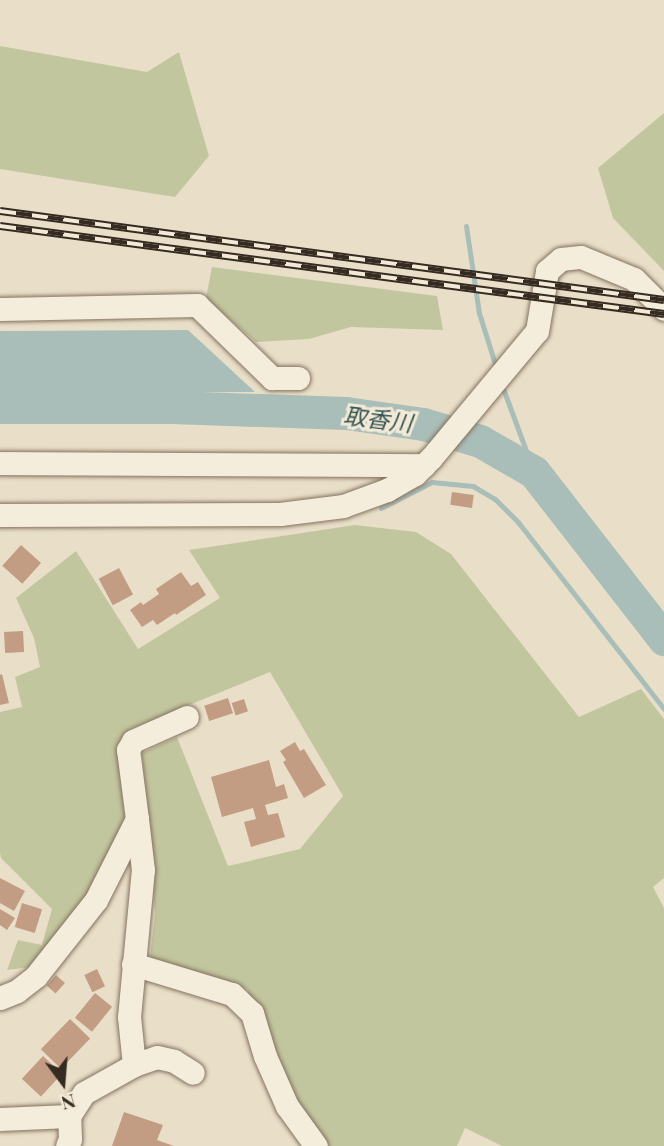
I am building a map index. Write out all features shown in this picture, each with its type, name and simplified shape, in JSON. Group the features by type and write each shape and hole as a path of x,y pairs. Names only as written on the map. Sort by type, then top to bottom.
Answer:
{"street":[{"path":"0,515 280,514 343,506 387,490 428,462 537,331 547,271 561,259 581,257 634,279 664,309"},
{"path":"0,309 197,305 272,378 298,378"},
{"path":"0,463 428,462"},
{"path":"134,1065 129,1017 144,870 128,751 133,741 187,717"},
{"path":"0,998 17,991 36,976 96,900 137,819"},
{"path":"133,964 232,994 252,1013 265,1056 287,1106 316,1146"},
{"path":"67,1146 70,1139 69,1116 84,1093 134,1065 157,1057 174,1061 193,1073"},
{"path":"0,1119 69,1116"}],"green space":[{"path":"0,46 147,72 179,52 209,156 175,197 0,169"},
{"path":"664,113 664,271 613,218 598,168"},
{"path":"212,267 437,296 443,330 351,327 309,339 256,342 206,298"},
{"path":"355,525 416,532 451,554 579,717 641,689 664,719 664,878 653,887 664,908 664,1146 502,1146 465,1128 457,1146 329,1146 284,1083 247,989 150,957 155,914 142,753 177,737 228,866 300,849 343,796 270,672 130,729 121,743 126,817 97,882 31,967 7,970 18,940 42,945 52,909 1,858 0,852 0,712 22,707 15,677 40,667 34,638 16,598 76,551 138,649 220,598 189,550"}],"water":[{"path":"188,330 255,392 0,393 0,331"}],"building":[{"path":"452,492 474,495 472,508 450,505"},
{"path":"21,545 41,563 22,584 2,566"},
{"path":"119,568 133,594 113,605 99,579"},
{"path":"181,572 191,586 198,582 206,595 157,625 153,620 142,627 130,610 159,594 156,589"},
{"path":"23,631 24,652 5,653 4,632"},
{"path":"2,674 9,703 0,705 0,675"},
{"path":"228,698 233,713 209,721 204,706"},
{"path":"244,699 248,711 236,715 232,703"},
{"path":"295,742 300,751 304,749 326,785 304,798 283,762 286,760 280,751"},
{"path":"269,760 276,787 284,784 288,798 265,805 268,815 278,813 285,837 251,847 244,822 256,819 253,808 222,817 211,777"},
{"path":"0,878 25,891 14,911 0,903"},
{"path":"22,903 42,909 35,933 15,927"},
{"path":"0,909 15,918 7,930 0,925"},
{"path":"97,969 105,986 92,992 84,975"},
{"path":"56,975 65,983 56,993 47,985"},
{"path":"95,993 112,1007 92,1032 75,1018"},
{"path":"70,1019 90,1038 61,1069 41,1049"},
{"path":"43,1056 62,1074 41,1096 22,1079"},
{"path":"124,1112 163,1125 157,1140 174,1146 112,1146"}],"waterway":[{"path":"466,226 479,313 497,370"},
{"path":"501,383 534,472"},
{"name":"取香川","path":"0,407 172,407 346,413 423,424 480,441 534,472 664,639"},
{"path":"381,508 432,482 473,486 495,499 518,522 664,709"}],"railway":[{"path":"0,211 664,300"},
{"path":"0,226 664,314"}]}
